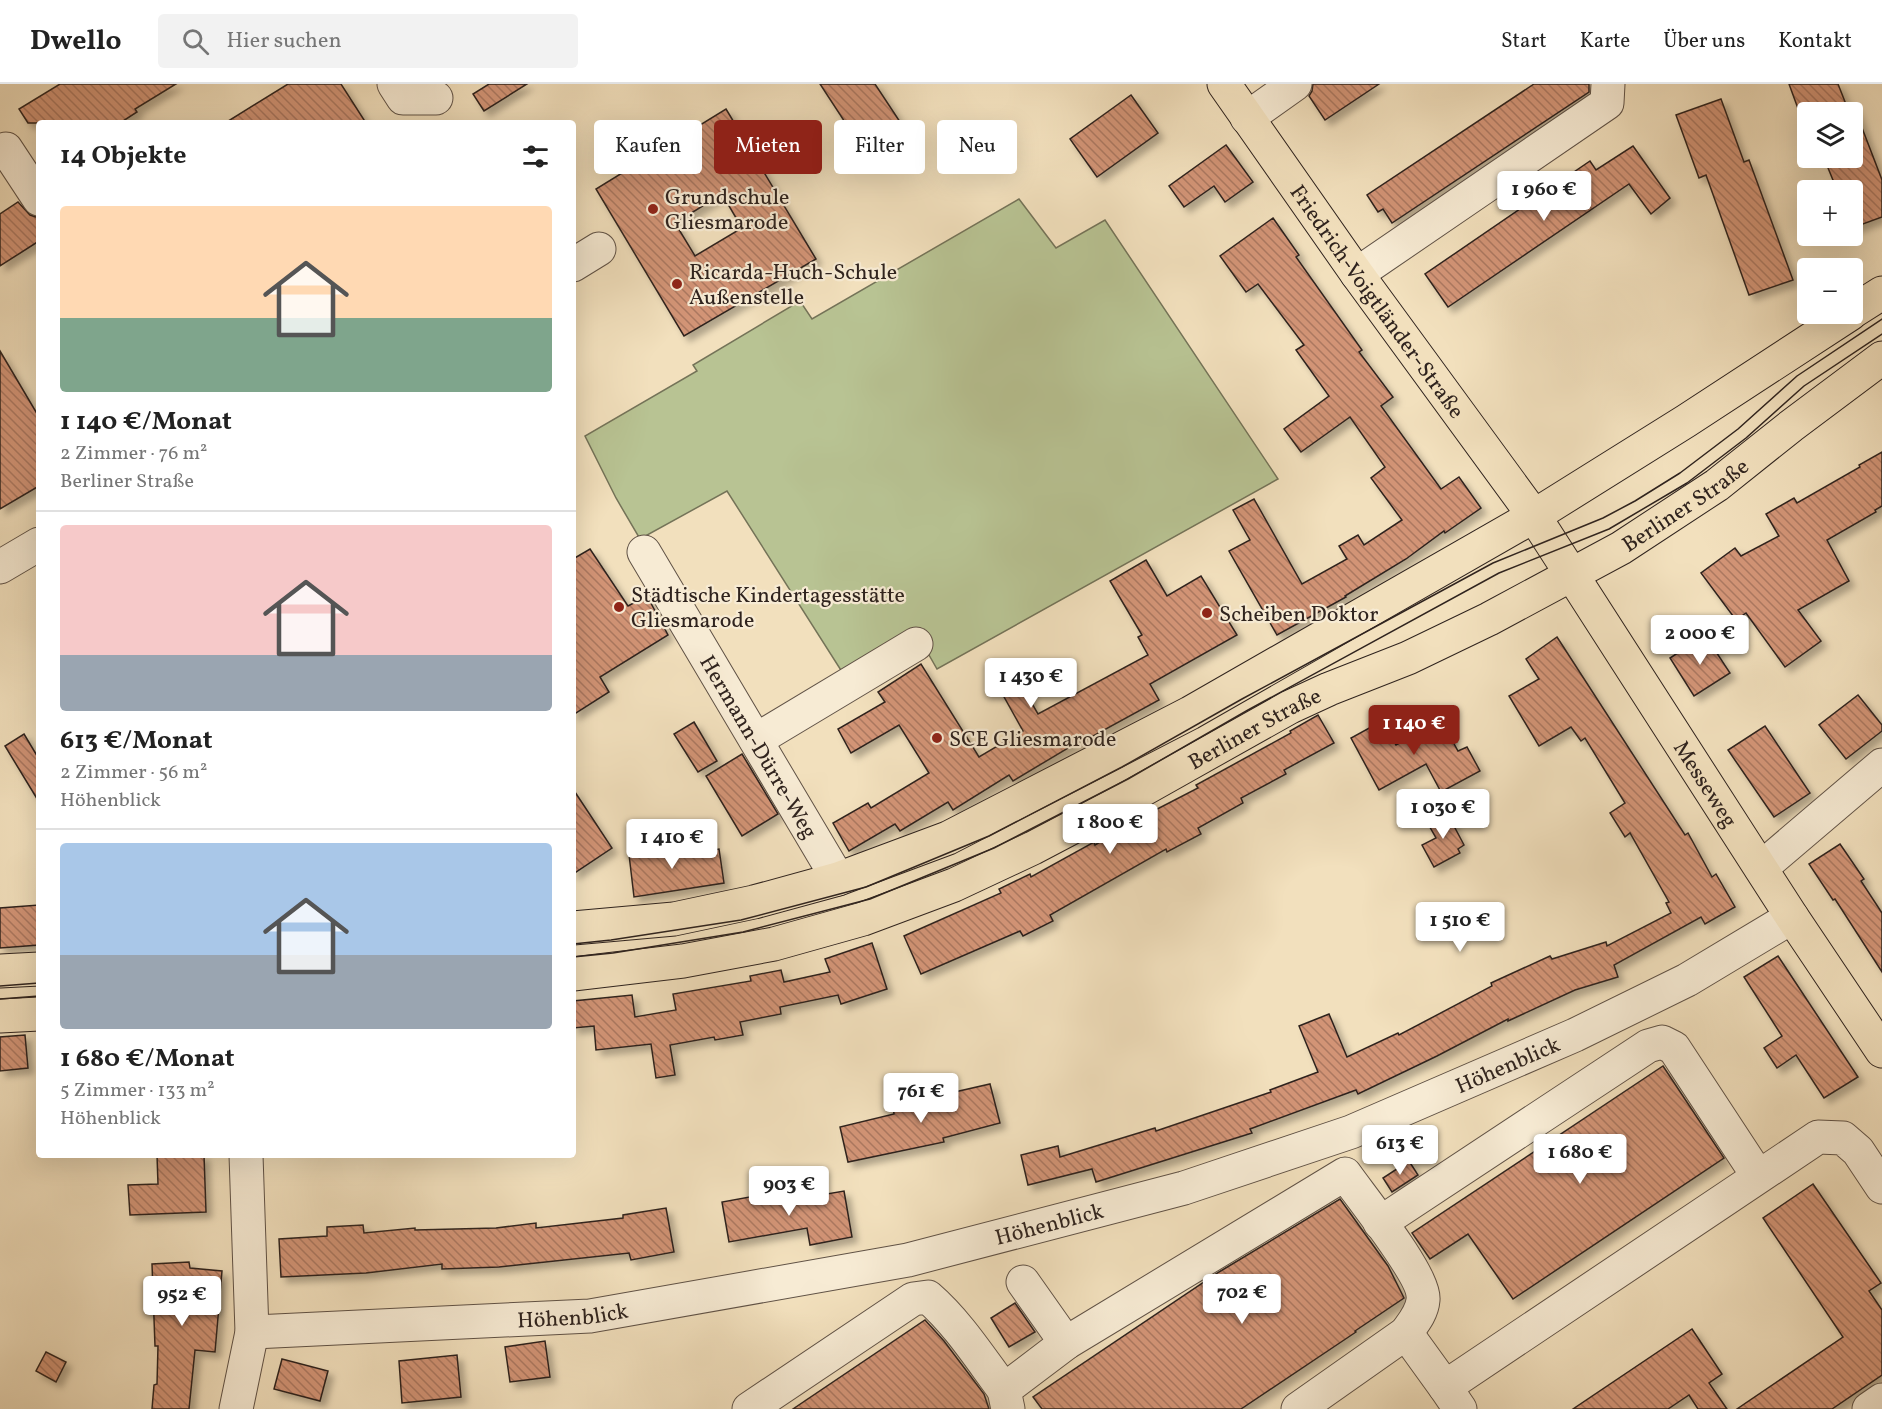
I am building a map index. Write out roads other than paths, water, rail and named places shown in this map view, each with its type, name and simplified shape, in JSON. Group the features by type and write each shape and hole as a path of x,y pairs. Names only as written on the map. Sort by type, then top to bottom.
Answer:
{"main road":[{"name":"Friedrich-Voigtländer-Straße","path":"1224,84 1358,274 1534,516"},
{"name":"Berliner Straße","path":"1863,305 1882,293"},
{"name":"Berliner Straße","path":"576,928 674,919 754,902 838,879 948,838 1179,718 1534,516 1686,421 1834,324"},
{"name":"Berliner Straße","path":"576,974 683,961 774,944 863,919 954,885 1033,848 1128,798 1290,707 1329,688 1408,658 1572,576 1637,538 1717,484 1882,358"},
{"name":"Messeweg","path":"1534,516 1792,917 1882,1052"},
{"path":"0,972 36,969"},
{"path":"0,1016 36,1014"}],"street":[{"path":"394,84 403,98 436,98"},
{"path":"1247,117 1295,84"},
{"path":"1358,274 1607,93"},
{"path":"0,152 6,149 36,195"},
{"path":"0,567 36,546"},
{"name":"Hermann-Dürre-Weg","path":"644,552 838,879"},
{"path":"756,740 916,644"},
{"path":"1761,868 1882,765"},
{"name":"Höhenblick","path":"252,1332 590,1317 908,1260 1184,1188 1351,1132 1575,1035 1687,980 1792,917"},
{"path":"1380,1223 1648,1046 1662,1042 1674,1048 1758,1176"},
{"path":"1406,1333 1452,1398 1758,1176 1818,1137 1843,1138 1858,1151 1882,1187"},
{"path":"236,1409 252,1332 246,1158"},
{"path":"749,1409 913,1299 928,1297 954,1323 1006,1400 1066,1343 1345,1174 1413,1271 1424,1299 1417,1318 1406,1333 1298,1409"},
{"path":"1023,1282 1066,1343"},
{"path":"1869,1409 1882,1400"}],"tram line":[{"path":"576,944 741,920 866,887 989,836 1122,767 1493,563 1603,518 1635,501 1680,473 1738,429 1797,376 1882,319"},
{"path":"576,957 743,932 870,899 994,848 1128,779 1248,710 1499,573 1609,529 1687,483 1746,438 1804,386 1882,334"},
{"path":"0,986 36,983"},
{"path":"0,999 36,996"}],"place":[{"name":"Grundschule Gliesmarode","path":"653,209"},
{"name":"Ricarda-Huch-Schule Außenstelle","path":"677,284"},
{"name":"Städtische Kindertagesstätte Gliesmarode","path":"619,607"},
{"name":"Scheiben Doktor","path":"1207,613"},
{"name":"SCE Gliesmarode","path":"937,738"}]}
